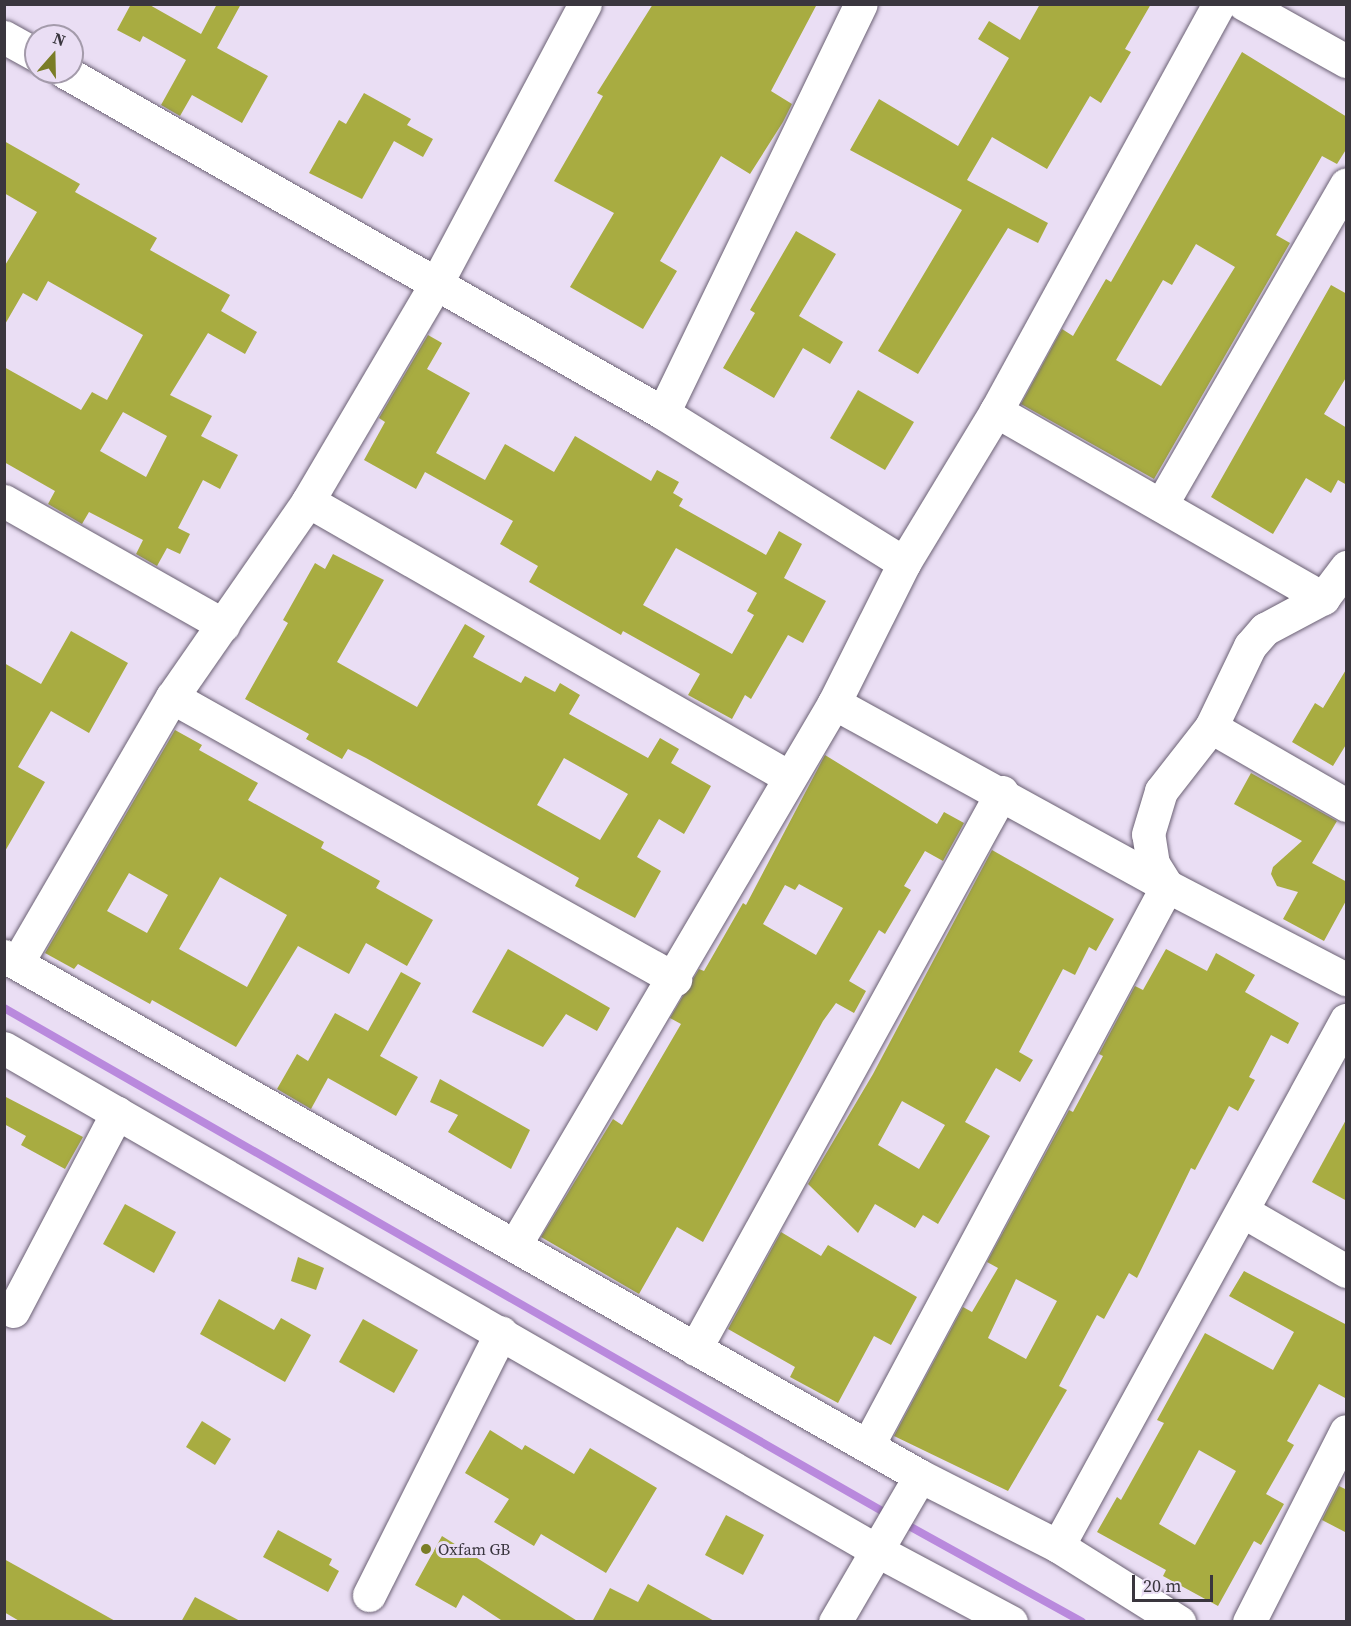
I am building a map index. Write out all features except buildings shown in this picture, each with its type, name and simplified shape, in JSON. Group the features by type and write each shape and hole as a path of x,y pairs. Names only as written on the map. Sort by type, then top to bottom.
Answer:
{"street":[{"path":"585,4 436,284 308,501 172,697 11,959 920,1476 1058,1546 1179,1622"},
{"path":"663,413 861,4"},
{"path":"515,1245 675,979 789,777 834,703 904,563 996,411 1219,4"},
{"path":"1244,4 1347,61"},
{"path":"4,37 24,48"},
{"path":"84,83 663,413 904,563"},
{"path":"1161,505 1347,184"},
{"path":"996,411 1323,598"},
{"path":"4,501 223,625"},
{"path":"308,501 789,777"},
{"path":"1167,886 1153,864 1148,834 1161,791 1211,727 1257,637 1265,629 1323,598 1347,567"},
{"path":"172,697 675,979"},
{"path":"834,703 1002,792 1167,886 1347,979"},
{"path":"1211,727 1347,805"},
{"path":"695,1349 1002,792"},
{"path":"868,1445 1167,886"},
{"path":"1058,1546 1244,1212 1347,1020"},
{"path":"4,1048 501,1332 876,1550 1011,1622"},
{"path":"13,1311 117,1113"},
{"path":"1244,1212 1347,1270"},
{"path":"369,1595 501,1332"},
{"path":"1249,1622 1347,1431"},
{"path":"835,1622 920,1476"}],"waterway":[{"path":"4,1008 889,1515"},
{"path":"900,1521 1082,1622"}],"place":[{"name":"Oxfam GB","path":"426,1549"}]}
